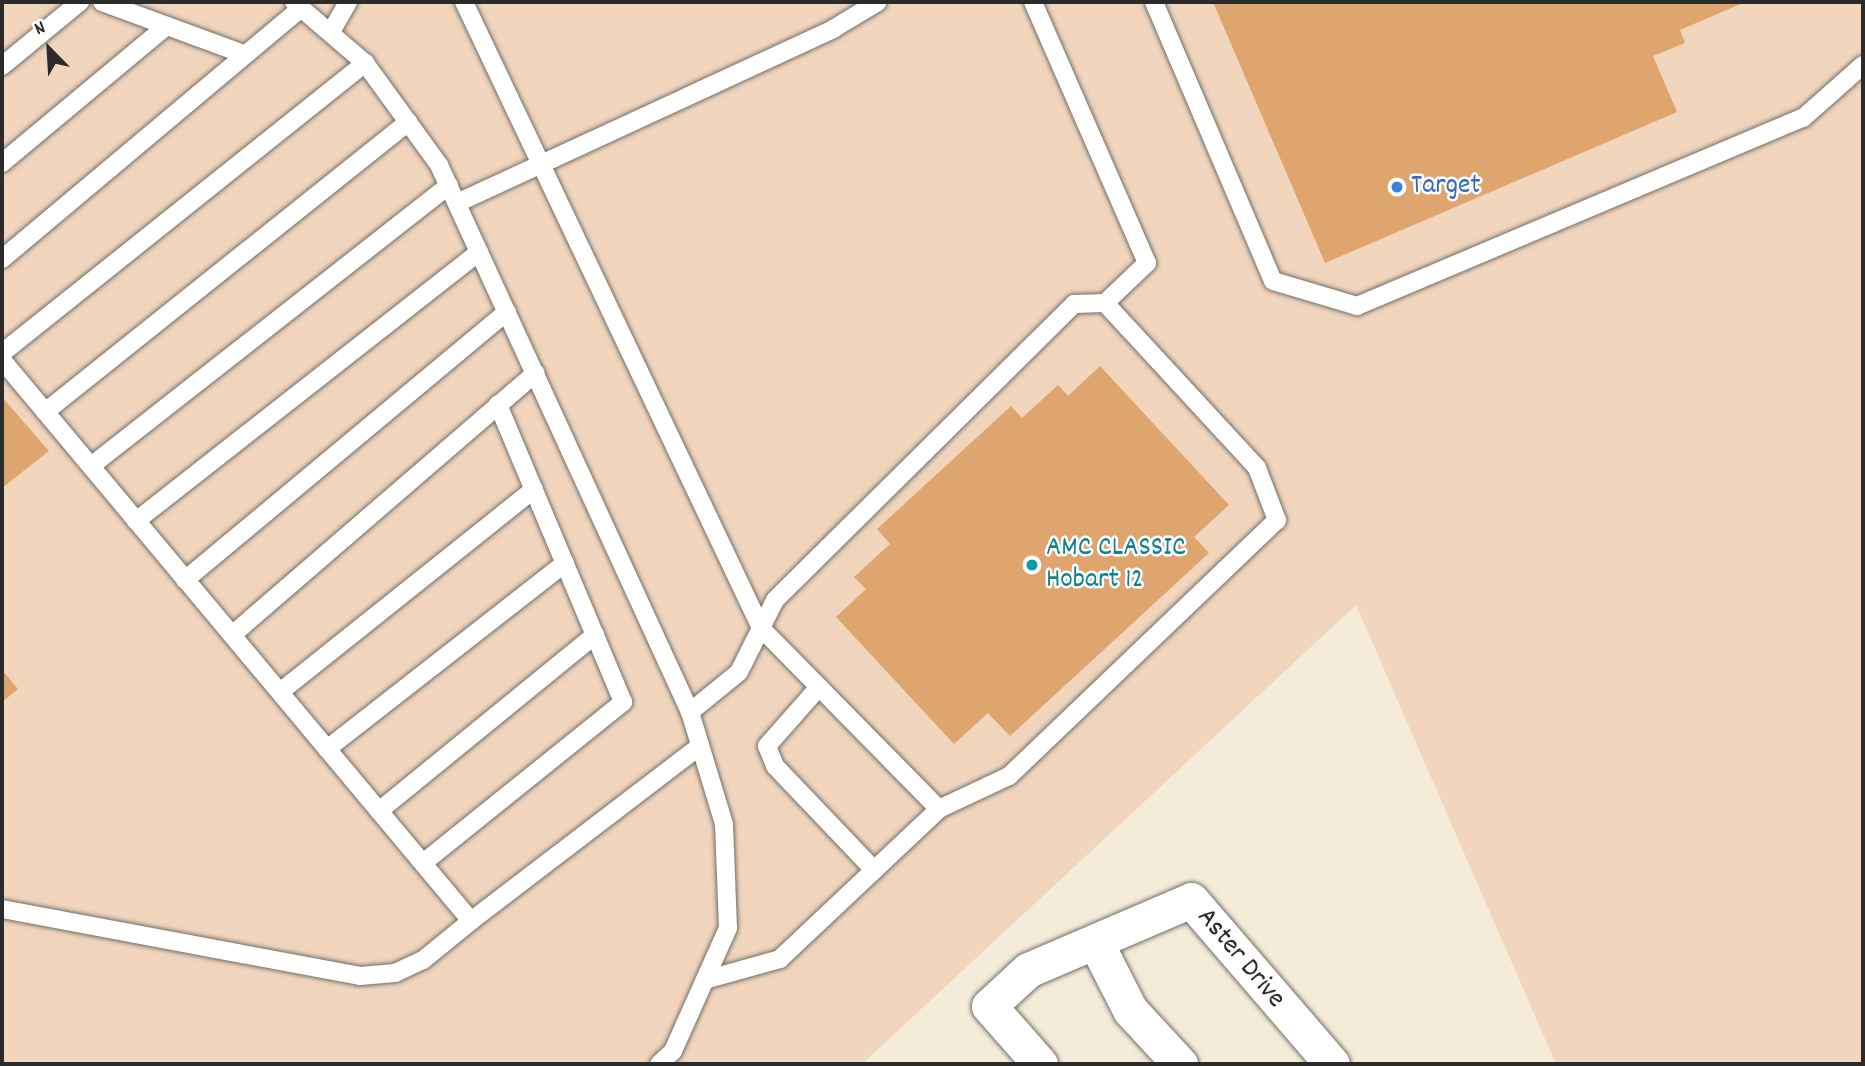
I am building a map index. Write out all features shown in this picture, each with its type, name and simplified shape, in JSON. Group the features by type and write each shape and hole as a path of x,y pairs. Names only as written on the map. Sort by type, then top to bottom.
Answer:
{"street":[{"name":"Aster Drive","path":"1096,943 1191,900 1332,1064"},
{"path":"1040,1064 989,1006 1028,970 1096,943 1130,1010 1180,1064"}],"lane":[{"path":"2,66 80,2"},
{"path":"102,2 243,54"},
{"path":"332,30 348,2"},
{"path":"464,2 545,162 761,628 939,809"},
{"path":"457,203 833,29 878,2"},
{"path":"690,712 739,672 775,600 1074,304 1105,303 1147,263 1033,2"},
{"path":"1154,2 1273,281 1357,306 1803,118 1863,65"},
{"path":"2,259 298,5 332,30 365,63 449,185 690,712 724,824 728,928 673,1051 659,1064"},
{"path":"2,163 165,27"},
{"path":"2,353 365,63"},
{"path":"45,412 408,122"},
{"path":"90,466 449,185"},
{"path":"136,521 479,252"},
{"path":"705,980 780,959 939,809 1009,776 1277,520 1257,468 1105,303"},
{"path":"186,580 507,312"},
{"path":"2,360 471,920"},
{"path":"232,635 535,373"},
{"path":"422,863 624,702 498,404"},
{"path":"279,692 534,489"},
{"path":"327,749 565,563"},
{"path":"379,811 595,635"},
{"path":"819,687 767,746 775,765 874,870"},
{"path":"2,909 360,976 395,973 423,960 471,920 700,746"}],"shaded area":[{"path":"2,2 1863,2 1863,1064 1556,1064 1356,605 862,1064 2,1064"}],"building":[{"name":"Target","path":"1213,2 1745,2 1680,30 1685,43 1653,56 1677,112 1325,263"},
{"name":"AMC CLASSIC Hobart 12","path":"1100,366 1229,505 1194,537 1209,553 1010,736 988,713 954,744 836,617 866,589 854,577 890,544 877,529 1011,406 1022,418 1058,385 1068,396"},
{"path":"2,397 49,451 2,488"},
{"path":"2,670 18,689 2,702"}],"place":[{"name":"Target","path":"1397,187"},
{"name":"AMC CLASSIC Hobart 12","path":"1032,565"}]}
